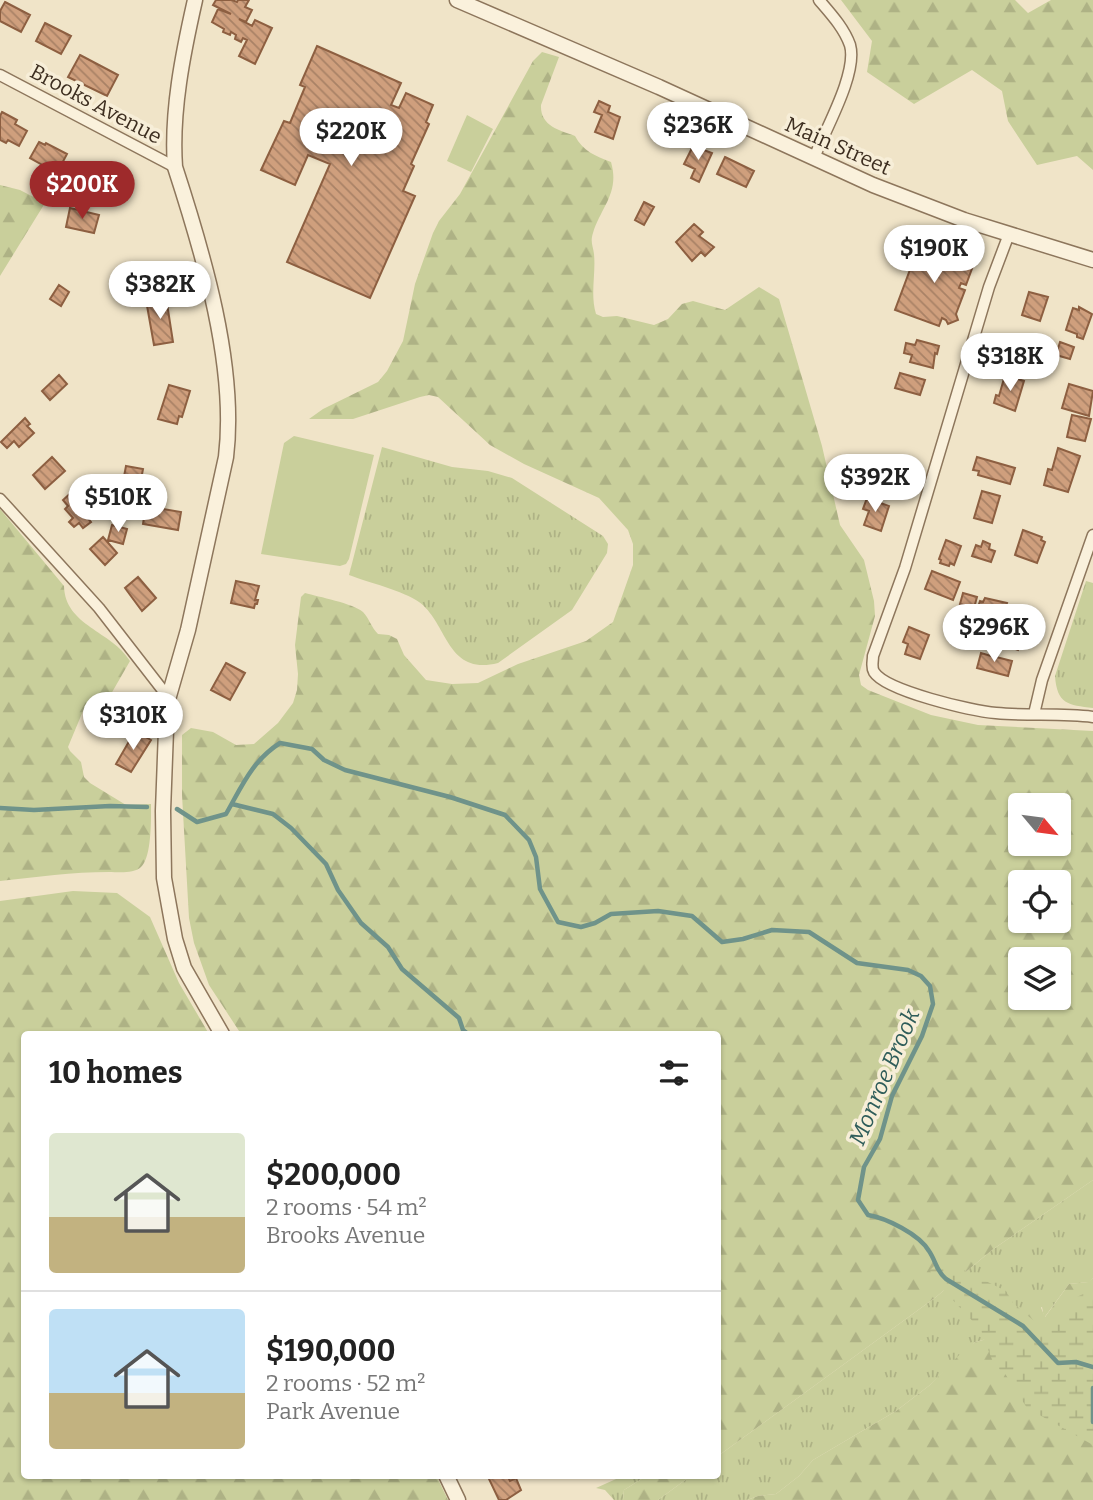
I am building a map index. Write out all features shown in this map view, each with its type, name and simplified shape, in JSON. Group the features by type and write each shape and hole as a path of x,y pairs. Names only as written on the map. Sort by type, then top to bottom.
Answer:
{"street":[{"path":"195,0 178,97 175,167 201,249 213,303 226,381 228,433 226,457 188,629 165,713 163,811 166,891 175,939 184,968 220,1031"},
{"name":"Main Street","path":"457,0 659,87 873,185 964,220 1093,260"},
{"path":"814,158 852,66 849,44 842,28 819,0"},
{"name":"Brooks Avenue","path":"0,75 175,167"},
{"path":"1009,234 989,287 907,560 873,656 872,667 876,675 892,684 933,699 993,713 1093,717"},
{"path":"0,499 99,608 168,697"},
{"path":"1034,714 1042,680 1093,535"},
{"path":"448,1479 458,1500"}],"green space":[{"path":"841,0 1015,0 1028,13 1051,0 1093,0 1093,170 1077,156 1037,165 1008,121 1002,91 972,70 914,104 867,72 872,41"},
{"path":"542,52 559,57 541,105 544,118 557,129 575,136 590,152 611,162 613,173 611,191 592,239 593,299 596,314 654,325 668,319 682,304 693,301 725,310 759,287 779,299 822,446 840,525 864,560 874,601 875,616 859,675 861,685 931,715 978,725 1093,731 1093,1180 992,1250 936,1297 721,1454 721,1031 239,1031 209,985 194,943 189,918 182,795 182,735 191,728 213,732 236,745 254,744 278,723 293,703 297,690 295,645 301,597 305,593 344,603 363,612 378,634 397,639 404,655 426,680 452,684 478,683 518,664 586,641 613,622 633,565 633,544 628,530 599,498 524,464 490,445 438,397 420,397 353,419 309,419 323,409 378,382 387,371 403,341 415,284 439,221 460,194 533,61"},
{"path":"467,115 493,129 471,172 447,161"},
{"path":"0,185 20,190 45,203 0,276"},
{"path":"294,436 374,455 346,564 340,566 261,554 284,443"},
{"path":"382,447 452,467 488,471 512,478 603,536 608,544 607,553 572,610 498,663 481,665 468,662 458,655 429,611 419,602 395,590 349,575"},
{"path":"0,509 64,586 66,599 72,610 112,642 130,661 107,701 101,706 89,706 83,711 68,747 81,762 84,777 90,783 126,805 151,804 147,855 141,867 134,871 0,881"},
{"path":"1086,581 1093,583 1093,708 1077,706 1061,698 1055,676"},
{"path":"73,891 117,893 150,917 179,983 207,1031 21,1031 21,1479 438,1479 448,1500 0,1500 0,901"},
{"path":"1093,1180 1093,1278 1089,1282 1069,1284 1044,1318 1042,1307 987,1339 975,1342 930,1385 896,1411 813,1460 799,1476 776,1494 747,1500 658,1500 687,1479 721,1479 721,1454 936,1297 992,1250"},
{"path":"941,1259 1006,1291 1013,1303 1041,1327 1058,1322 1073,1300 1093,1289 1093,1445 1027,1408 1004,1372 995,1367 980,1329 933,1279 930,1270"},
{"path":"1093,1278 1093,1500 747,1500 776,1494 799,1476 813,1460 896,1411 930,1385 963,1351 975,1342 987,1339 1010,1315 1021,1309 1028,1310 1039,1303 1045,1317 1069,1284 1088,1282"},
{"path":"616,1479 642,1479 624,1490 623,1500 614,1500 605,1490 596,1488"},
{"path":"642,1479 687,1479 658,1500 623,1500 624,1490"}],"building":[{"path":"216,0 249,0 245,7 252,10 246,22 239,19 252,26 255,20 272,28 255,64 239,56 247,40 243,38 241,42 235,39 236,35 223,32 224,29 212,22 218,9 231,14 213,5"},
{"path":"5,2 30,15 21,32 0,21 0,11"},
{"path":"45,23 71,36 61,54 36,41"},
{"path":"317,46 401,83 391,105 399,108 406,93 433,105 426,122 429,124 411,164 414,166 403,191 415,196 370,298 287,262 330,164 308,155 295,185 261,170 284,121 290,123 305,87 300,85"},
{"path":"80,55 118,75 107,96 68,77"},
{"path":"599,101 610,106 608,112 620,117 613,139 595,132 602,115 594,112"},
{"path":"2,112 17,120 15,124 27,131 19,146 8,140 6,143 0,140"},
{"path":"39,142 67,154 57,173 30,158"},
{"path":"693,146 712,153 699,182 691,178 695,169 684,164"},
{"path":"725,157 754,171 746,187 717,174"},
{"path":"644,202 654,207 644,225 635,220"},
{"path":"70,208 99,215 94,233 66,227"},
{"path":"694,224 703,232 699,236 714,247 705,256 701,252 692,261 676,242"},
{"path":"917,241 974,263 966,285 961,283 959,288 965,290 956,314 958,320 948,324 942,318 939,326 895,310 917,251 914,250"},
{"path":"59,285 69,292 61,306 50,299"},
{"path":"1029,292 1048,297 1040,321 1022,315"},
{"path":"166,297 173,342 154,345 146,300"},
{"path":"1079,307 1092,314 1083,339 1066,330 1073,308 1079,310"},
{"path":"917,340 939,346 933,368 910,362 912,355 904,353 906,343 915,345"},
{"path":"1060,342 1074,347 1070,359 1056,355"},
{"path":"1021,345 1036,350 1031,366 1009,358 1012,350 1018,352"},
{"path":"900,373 925,380 920,395 895,388"},
{"path":"59,375 67,384 50,400 42,391"},
{"path":"1005,375 1024,381 1015,411 994,403"},
{"path":"1069,384 1093,391 1089,416 1062,408"},
{"path":"169,385 190,391 177,424 158,419"},
{"path":"1072,415 1091,419 1085,441 1067,437"},
{"path":"25,418 30,424 27,426 34,433 19,447 14,441 7,448 1,442"},
{"path":"1058,448 1080,456 1068,492 1044,485 1048,469 1052,470"},
{"path":"886,456 903,461 896,486 879,482"},
{"path":"52,457 65,471 45,489 33,475"},
{"path":"977,457 1015,468 1010,484 978,475 979,471 973,470"},
{"path":"126,466 143,469 139,490 122,487"},
{"path":"74,490 92,511 86,516 91,522 83,528 79,523 74,527 69,522 73,518 65,509 68,506 63,500"},
{"path":"982,491 1000,496 992,523 974,518"},
{"path":"867,498 889,506 881,531 864,525 869,511 863,509"},
{"path":"151,507 181,512 178,530 143,524 145,511 151,512"},
{"path":"112,525 127,529 123,544 108,540"},
{"path":"1023,530 1042,537 1041,540 1045,542 1037,563 1015,555"},
{"path":"103,537 117,553 105,565 90,549"},
{"path":"946,540 961,546 954,565 940,563"},
{"path":"983,541 990,544 989,549 995,551 991,562 972,556 976,545 981,547"},
{"path":"932,571 960,582 953,600 925,589"},
{"path":"138,577 156,598 142,611 125,588"},
{"path":"236,581 259,586 255,600 258,600 254,608 231,603"},
{"path":"963,593 977,597 974,608 960,604"},
{"path":"985,598 1007,603 1002,618 977,610 980,601 983,602"},
{"path":"996,624 1024,634 1018,650 990,640"},
{"path":"909,627 929,635 920,659 905,654 908,644 903,642"},
{"path":"992,652 996,653 996,657 1012,661 1008,676 977,668 981,653 991,656"},
{"path":"226,663 245,673 230,700 211,690"},
{"path":"135,731 151,740 131,772 116,764"},
{"path":"489,1479 516,1479 521,1490 506,1500 499,1500"}],"waterway":[{"name":"Monroe Brook","path":"177,809 197,822 226,814 248,775 270,750 280,743 312,749 324,760 345,770 450,797 505,815 529,840 536,857 540,889 558,922 581,927 611,914 658,911 692,916 722,942 772,930 809,932 857,963 908,970 921,976 930,986 933,1004 922,1036 892,1096 880,1139 864,1167 858,1200 868,1215 893,1223 918,1239 929,1251 946,1279 1023,1326 1058,1363 1076,1362 1093,1367"},
{"path":"232,804 273,814 291,828 326,864 338,890 361,923 388,947 402,969 459,1018 464,1031"},
{"name":"Monroe Brook","path":"0,808 34,810 147,807"},
{"name":"Monroe Brook","path":"1093,1388 1093,1422"}]}
